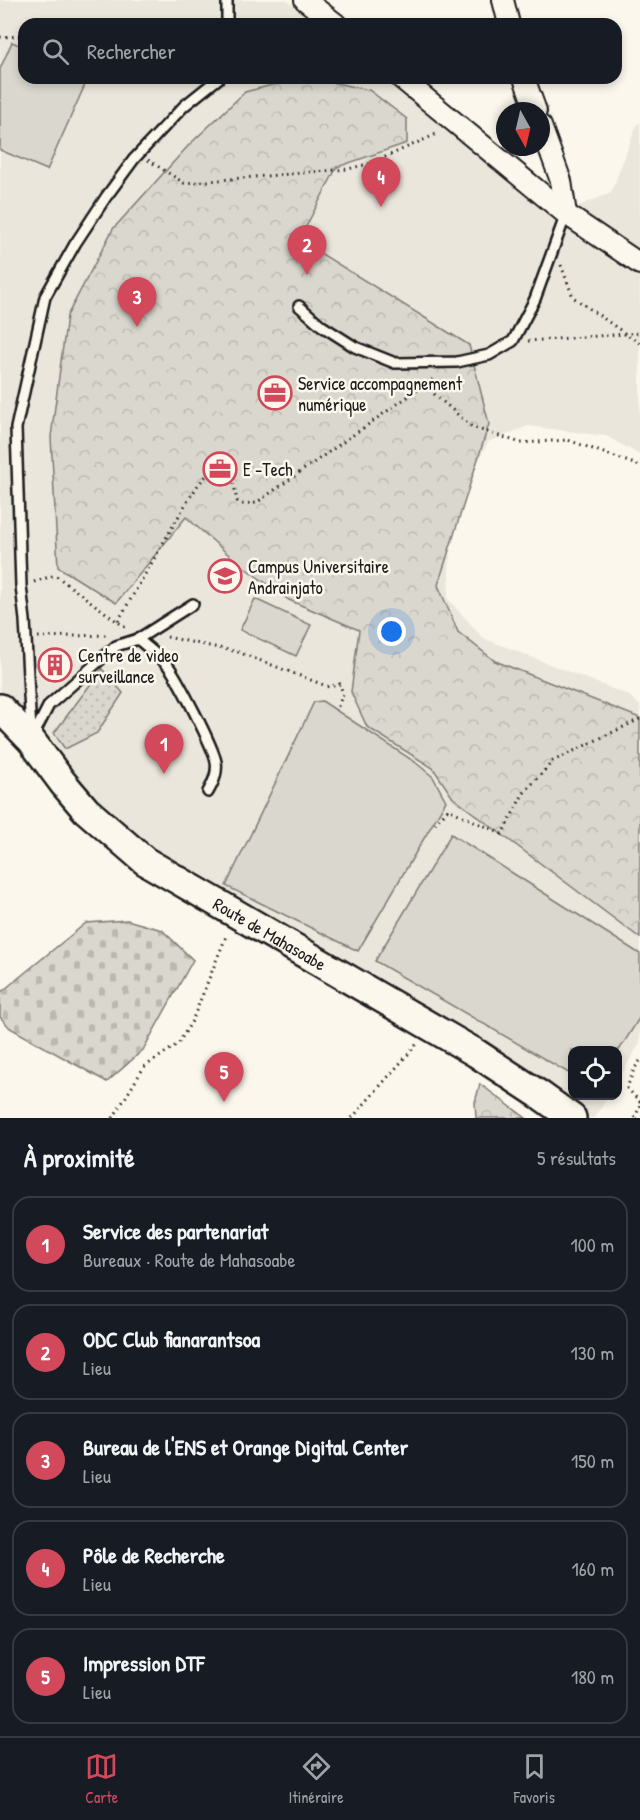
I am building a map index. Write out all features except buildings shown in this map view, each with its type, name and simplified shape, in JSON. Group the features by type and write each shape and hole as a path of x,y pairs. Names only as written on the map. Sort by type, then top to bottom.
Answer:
{"street":[{"path":"305,0 328,18"},
{"path":"503,0 508,18"},
{"path":"407,84 566,214 640,264"},
{"path":"526,84 533,102"},
{"path":"550,151 561,181 566,214"},
{"name":"Route de Mahasoabe","path":"0,708 31,740 86,810 145,861 432,1027 531,1089 572,1118"}],"lane":[{"path":"227,0 227,18"},
{"path":"31,740 21,586 16,428 45,297 75,244 106,197 139,154 184,106 212,84"},
{"path":"299,306 322,326 355,347 395,363 457,362 489,355 513,341 535,299 566,214"},
{"path":"31,740 49,705 116,646 193,604"},
{"path":"136,637 156,653 170,669 213,749 216,764 215,779 208,792"}],"path":[{"path":"0,38 18,36"},
{"path":"139,154 184,183 348,169 372,163 457,125"},
{"path":"554,247 573,297 640,344"},
{"path":"513,341 640,333"},
{"path":"118,621 184,507 198,485 218,462 232,474 237,501 243,504 256,503 457,362"},
{"path":"424,385 472,427 521,443 568,440 640,466"},
{"path":"21,586 55,575 136,637"},
{"path":"25,638 161,635 238,652 329,687 340,684 344,694 336,711"},
{"path":"435,824 448,809 502,834 524,794 553,761 640,719"},
{"path":"113,1118 144,1067 178,1044 192,1021 236,913"},
{"path":"352,1118 432,1027"},
{"path":"635,1118 640,1103 627,1088 640,1060"}],"shaded area":[{"name":"Campus Universitaire Andrainjato","path":"0,0 286,0 310,18 18,18 18,84 392,84 553,216 611,193 637,124 640,123 640,455 606,436 528,426 488,442 461,496 450,553 448,599 483,638 628,695 640,705 640,1043 622,1073 622,1046 568,1046 568,1100 606,1100 595,1118 583,1118 512,1061 391,987 217,897 141,853 0,703"}],"green space":[{"path":"12,42 18,44 18,84 85,84 47,170 0,150 0,69"},
{"path":"276,84 340,84 369,90 407,119 407,143 337,167 299,240 469,345 489,424 438,585 458,632 495,661 640,718 640,938 453,798 433,768 367,727 351,692 359,630 289,600 238,563 186,517 116,603 58,567 51,437 67,316 113,229 189,145 245,92"},
{"path":"255,599 311,625 296,656 240,630"},
{"path":"102,669 123,693 97,733 65,749 54,733"},
{"path":"322,701 415,762 433,777 446,801 358,951 226,886 314,702"},
{"path":"451,834 640,954 640,1017 622,1046 568,1046 568,1073 375,961"},
{"path":"127,920 162,930 193,960 143,1050 107,1082 10,1028 0,1017 0,993 86,923"},
{"path":"480,1084 526,1118 476,1118 475,1102"}],"place":[{"name":"Pôle de Recherche","path":"381,207"},
{"name":"ODC Club fianarantsoa","path":"307,275"},
{"name":"Bureau de l'ENS et Orange Digital Center","path":"137,327"},
{"name":"Service accompagnement numérique","path":"275,393"},
{"name":"E -Tech","path":"220,469"},
{"name":"Campus Universitaire Andrainjato","path":"225,576"},
{"name":"Centre de video surveillance","path":"55,665"},
{"name":"Service des partenariat","path":"164,774"},
{"name":"Impression DTF","path":"224,1102"}]}
